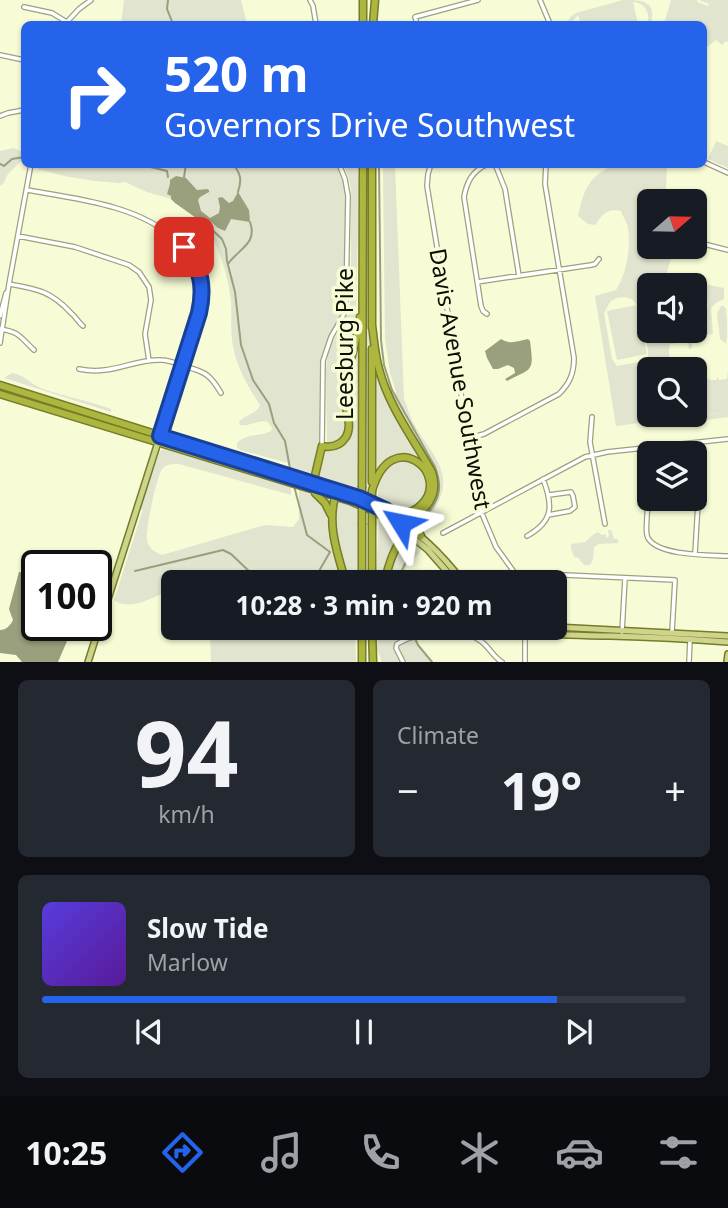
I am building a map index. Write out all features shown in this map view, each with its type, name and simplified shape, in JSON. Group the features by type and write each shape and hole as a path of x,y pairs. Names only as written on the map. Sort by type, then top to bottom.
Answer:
{"highway":[{"path":"363,0 363,21"},
{"path":"373,21 375,0"},
{"name":"Leesburg Pike","path":"362,570 363,168"},
{"name":"Leesburg Pike","path":"372,168 372,570"},
{"path":"312,487 322,446 337,445 345,438 349,429 345,402 346,386 363,286"},
{"path":"0,394 295,480 373,511 395,523 404,523 427,507 435,483 385,387 377,361 372,325"},
{"path":"0,385 159,439"},
{"path":"312,487 326,488 385,510 404,513 420,506 426,499 430,488 427,472 412,459 396,458 380,470 372,491"},
{"path":"295,480 309,477 316,471"},
{"path":"316,471 318,480 326,488"},
{"path":"312,487 325,503 332,520 342,570"},
{"path":"335,497 346,494"},
{"path":"332,520 335,497"},
{"path":"418,514 415,524 422,536"},
{"path":"388,570 407,532"},
{"path":"361,640 362,659"},
{"path":"373,659 374,640"}],"main road":[{"path":"88,662 159,439"},
{"path":"385,510 422,536 454,570"},
{"path":"395,523 428,550 446,570"},
{"path":"567,628 728,642"},
{"path":"567,634 673,632 728,636"},
{"path":"727,662 728,654"}],"street":[{"path":"70,21 79,9 92,0"},
{"path":"310,0 316,21"},
{"path":"416,20 415,17 478,0"},
{"path":"540,0 549,21"},
{"path":"24,7 52,13 64,21"},
{"path":"0,55 21,59"},
{"path":"0,116 21,111"},
{"path":"707,163 728,173"},
{"path":"0,343 30,168"},
{"path":"322,446 323,361 330,339 344,314 346,302 348,196 341,168"},
{"name":"Davis Avenue Southwest","path":"430,168 427,186 481,513 496,547 513,570"},
{"path":"481,168 472,175 464,197 481,306 487,314"},
{"path":"497,168 505,189 519,276"},
{"path":"469,438 484,434 559,394 569,382 574,370 545,184 545,168"},
{"path":"27,190 97,203 146,220 184,247 198,270 202,295 199,313 159,439"},
{"path":"18,236 75,247 129,265 139,272 150,293 145,334 149,361"},
{"path":"707,245 728,250"},
{"path":"477,282 595,264 599,259"},
{"path":"0,316 9,284"},
{"path":"9,284 50,294 83,326"},
{"path":"1,329 14,331 34,350"},
{"path":"79,369 99,372 149,361 167,360 206,373 221,393"},
{"path":"592,417 589,435 605,524"},
{"path":"707,441 728,439"},
{"path":"443,533 575,462 592,455 637,450"},
{"path":"527,536 541,527 548,515 549,495 543,479"},
{"path":"548,515 570,511 575,507 571,492 549,495"},
{"path":"647,511 646,530 649,540 663,548 686,554 728,556"},
{"path":"695,554 698,511"},
{"path":"567,576 675,580 673,632"},
{"path":"622,633 625,578"},
{"path":"403,662 395,646 399,642 416,636 444,632 480,640 492,655 502,662"},
{"path":"690,639 690,662"},
{"path":"524,640 525,662"}],"shaded area":[{"path":"124,0 241,0 246,21 121,21"},
{"path":"623,0 646,3 652,10 652,16 651,21 647,21 644,6 633,2 637,21 580,21 578,15 573,21 568,21 576,13"},
{"path":"671,0 697,0 708,6 709,4 699,0 728,0 728,42 722,45 716,40 707,47 707,21 665,21"},
{"path":"716,141 728,146 728,168 708,159"},
{"path":"14,148 21,152 21,159 0,186 0,151"},
{"path":"340,168 347,188 346,302 342,321 324,353 322,446 312,471 302,476 290,473 288,463 237,447 241,440 267,433 272,428 268,422 240,425 239,422 256,411 260,405 237,362 228,285 213,231 207,222 203,223 171,199 125,182 95,181 38,169"},
{"path":"345,168 358,168 356,321 343,382 346,424 342,436 327,445 328,355 331,344 345,320 351,300 349,179"},
{"path":"365,168 369,168 370,490 366,489"},
{"path":"383,168 395,168 404,399 412,420 438,462 443,483 434,511 420,523 419,520 436,496 437,483 429,460 395,402 396,392 385,339"},
{"path":"608,168 667,168 666,189 637,189 637,259 671,259 667,273 637,273 637,305 632,299 616,298 610,302 604,313 612,359 617,366 637,362 637,423 616,426 595,296 616,290 620,283 627,260 628,228 621,211 606,213 596,225 588,224 578,216 593,179"},
{"path":"176,176 186,178 197,190 209,190 198,200 201,211 210,218 219,213 218,198 222,197 229,203 238,192 249,210 250,222 231,219 225,231 210,221 203,223 167,194 170,180"},
{"path":"707,285 724,288 724,299 711,308 713,334 707,335 707,309"},
{"path":"637,305 637,343 645,343 647,354 617,360 607,311"},
{"path":"721,306 726,309 726,344 720,339 717,314"},
{"path":"359,339 359,491 319,477 326,451 346,440 347,386"},
{"path":"501,339 511,342 528,339 530,341 530,368 507,381 505,379 515,373 514,368 508,365 493,369 485,351"},
{"path":"646,343 679,343 670,344 669,357 648,357"},
{"path":"376,360 379,372 424,462 422,463 415,459 388,461 377,472"},
{"path":"728,369 728,417 707,420 707,415 719,413 707,415 707,380 716,380 718,377 719,380 727,379"},
{"path":"12,373 41,388 111,409 111,412 4,378"},
{"path":"167,448 291,487 291,495 179,464 170,464 161,472 152,503 147,540 154,551 162,555 265,525 293,527 299,519 299,490 312,495 324,507 341,570 161,570 161,594 135,604 120,604 114,600 143,509 139,511 160,451"},
{"path":"405,460 422,471 428,485 422,500 405,511 378,501 382,473 390,465"},
{"path":"339,501 359,509 359,570 345,570 336,533"},
{"path":"379,519 403,533 387,570 376,570"},
{"path":"608,530 611,530 618,543 599,544 594,547 590,565 585,565 579,558 574,557 571,544 585,542 598,532 605,534 607,538"},
{"path":"406,539 413,540 422,548 419,554 408,562 406,570 390,570 392,565"},
{"path":"19,572 21,641 67,641 58,662 22,662 16,655 0,653 0,630 8,627 13,620 9,609"},
{"path":"210,640 355,640 356,662 211,662"},
{"path":"378,640 416,640 432,662 382,662 377,649"}],"waterway":[{"path":"168,0 167,9 172,21"},
{"path":"0,164 4,166 12,159 21,158"},
{"path":"155,168 167,171 168,177"},
{"path":"184,177 185,168"},
{"path":"236,168 240,177 238,192"},
{"path":"379,168 381,340 384,365 392,390 435,467 439,483 436,502 422,520"},
{"path":"207,222 222,239 226,249 235,292 241,345 253,380 269,404 274,423 285,441 291,474"},
{"path":"228,264 249,241 252,230 250,222"},
{"path":"294,486 307,535 330,552 320,570"},
{"path":"135,571 223,550 248,570"},
{"path":"402,570 406,562"},
{"path":"416,640 432,662"}],"route":[{"path":"184,247 201,278 202,295 199,313 160,436 359,498 385,510 404,523 401,523"}]}
